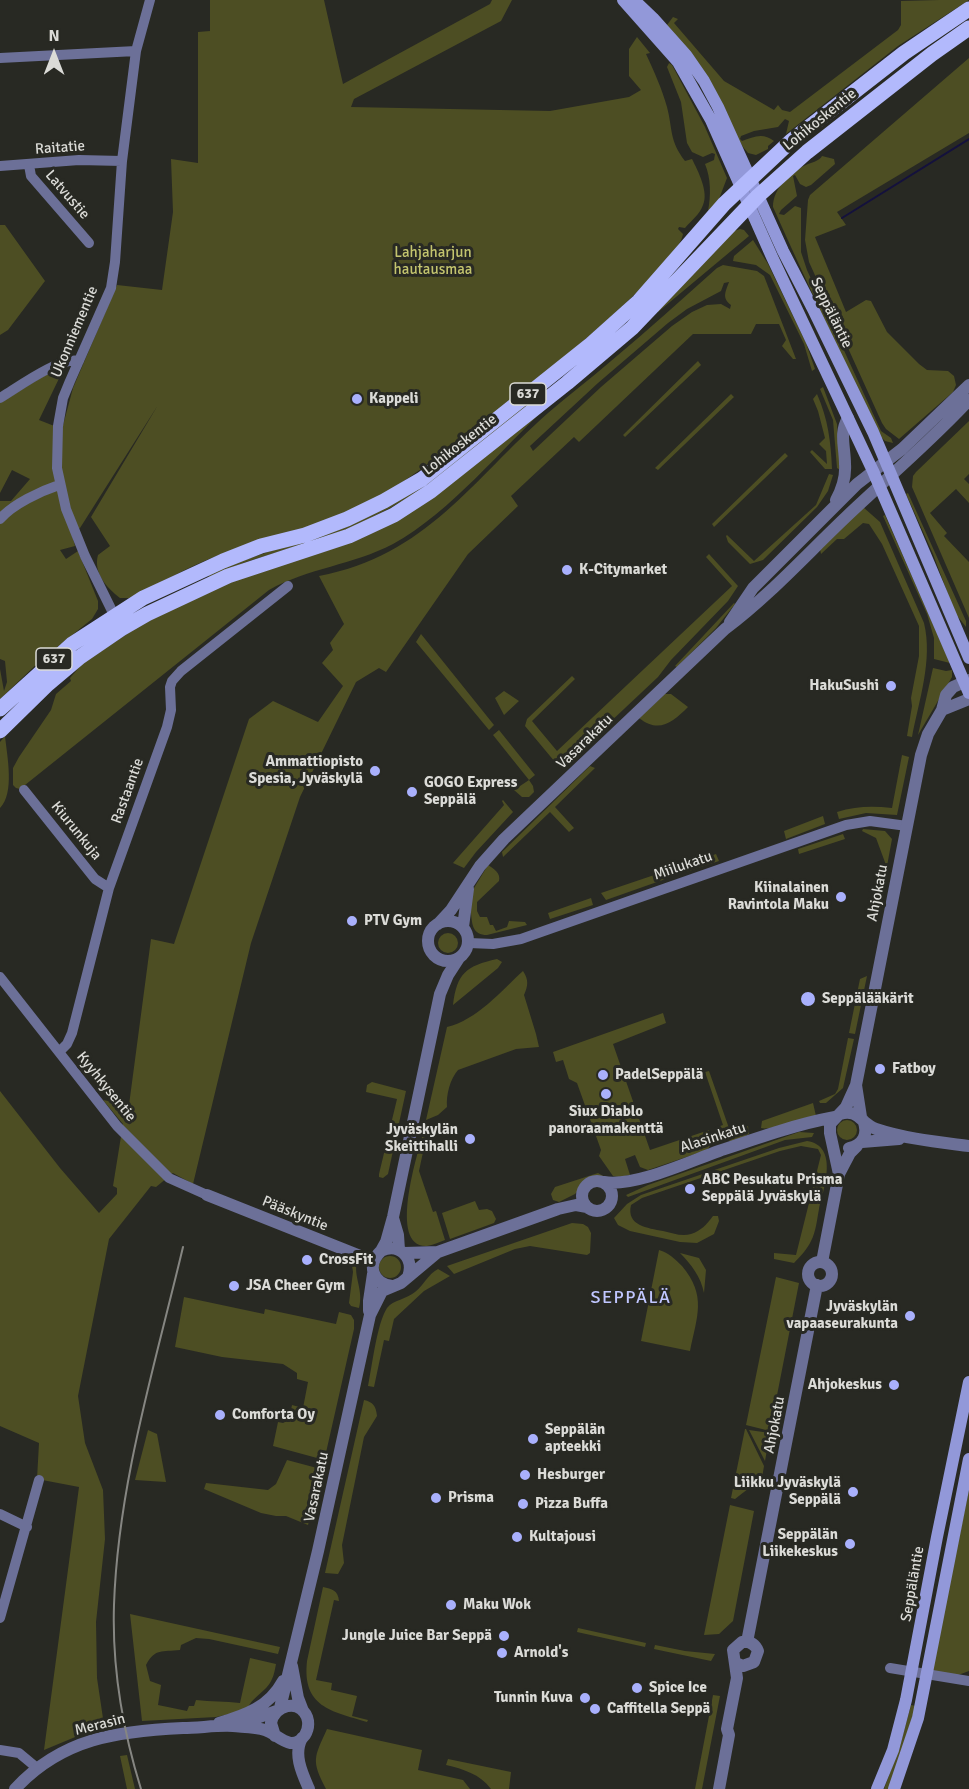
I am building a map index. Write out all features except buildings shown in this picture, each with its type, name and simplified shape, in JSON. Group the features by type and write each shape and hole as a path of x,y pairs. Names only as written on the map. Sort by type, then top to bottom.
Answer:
{"main road":[{"name":"Seppäläntie","path":"623,0 668,48 691,82 746,182"},
{"name":"Seppäläntie","path":"634,0 686,55 718,107 746,182 967,685"},
{"name":"Lohikoskentie","path":"0,731 48,684 118,622 162,588 261,546 305,535 347,519 422,479 591,344 639,301 746,182 791,141 904,53 969,9"},
{"name":"Lohikoskentie","path":"0,709 72,644 228,576 350,536 393,515 431,491 624,335 754,200 842,123 969,28"},
{"name":"Seppäläntie","path":"754,200 814,311 886,461 969,658"},
{"name":"Seppäläntie","path":"877,1789 893,1750 911,1672 969,1382"},
{"name":"Seppäläntie","path":"894,1789 918,1718 969,1459"}],"street":[{"name":"Ukonniementie","path":"118,622 85,556 66,509 57,468 58,426 63,398 111,288 122,160 136,51 150,0"},
{"path":"0,58 136,51"},
{"name":"Raitatie","path":"0,166 71,160 122,160"},
{"name":"Latvustie","path":"29,165 31,176 88,243"},
{"path":"0,398 65,361 71,359 79,361"},
{"name":"Vasarakatu","path":"725,628 753,588 831,510 873,471 902,449 969,385"},
{"name":"Vasarakatu","path":"438,924 451,910 480,866 504,839 725,628 750,610 969,400"},
{"path":"831,510 843,488 845,465 842,428 848,418"},
{"path":"0,519 28,499 59,485"},
{"name":"Rastaantie","path":"59,1052 67,1044 72,1033 109,888 167,727 171,710 172,681 181,670 288,586"},
{"name":"Ahjokatu","path":"837,1115 846,1107 856,1085 923,748 942,710 946,695 953,687 967,685"},
{"path":"942,710 969,699"},
{"name":"Kiurunkuja","path":"24,790 95,879 109,888"},
{"name":"Miilukatu","path":"469,943 493,944 521,939 846,825 870,821 907,826"},
{"name":"Vasarakatu","path":"463,927 469,882"},
{"path":"448,921 463,927 469,943 466,952 459,958 443,961 434,956 428,940 431,931 438,924 448,921"},
{"name":"Vasarakatu","path":"434,956 439,974 440,994"},
{"name":"Vasarakatu","path":"370,1315 369,1301 376,1262 386,1242 393,1217 440,994 459,958"},
{"name":"Kyyhkysentie","path":"0,977 117,1126 148,1159 169,1178 207,1194"},
{"name":"Ahjokatu","path":"856,1085 862,1119"},
{"path":"839,1174 830,1136 830,1124 837,1115 851,1112 872,1128 912,1138 969,1146"},
{"name":"Alasinkatu","path":"604,1182 619,1184 639,1179 723,1149 837,1115"},
{"path":"839,1174 850,1153 866,1134 862,1119"},
{"name":"Alasinkatu","path":"798,1127 813,1128 830,1136"},
{"path":"830,1136 836,1144 844,1148 912,1138"},
{"name":"Ahjokatu","path":"747,1642 817,1285 824,1285 832,1275 828,1264 822,1262 839,1174"},
{"name":"Alasinkatu","path":"610,1202 639,1179"},
{"path":"438,1252 401,1283 392,1286 379,1281 376,1262 390,1248 402,1252 438,1252 558,1209 576,1205 591,1210 600,1210 610,1202 611,1191 604,1182 592,1181 558,1209"},
{"path":"583,1189 582,1198 587,1207"},
{"name":"Pääskyntie","path":"207,1194 376,1262"},
{"name":"Vasarakatu","path":"393,1217 402,1252"},
{"path":"402,1252 410,1264 408,1277"},
{"name":"Vasarakatu","path":"278,1710 291,1664 370,1315 379,1296 385,1289 392,1286"},
{"path":"0,1618 39,1480"},
{"path":"0,1514 27,1527"},
{"path":"719,1789 737,1677 733,1650 738,1644 747,1642 754,1645 758,1651 757,1660 750,1665 743,1666 736,1662"},
{"name":"Vasarakatu","path":"291,1664 303,1711"},
{"name":"Merasin","path":"206,1727 260,1708 279,1689 291,1664"},
{"path":"729,1735 734,1731 744,1682 750,1665"},
{"path":"890,1668 969,1681"},
{"path":"292,1706 303,1711 308,1718 308,1727 298,1744 297,1753 307,1785 277,1738 271,1723 278,1710 292,1706"},
{"name":"Merasin","path":"233,1726 278,1710"},
{"name":"Merasin","path":"15,1789 37,1768 73,1747 106,1736 156,1730 233,1726 265,1730 277,1738"},
{"path":"277,1738 291,1743 302,1738"},
{"path":"0,1749 19,1753 37,1768"}],"green space":[{"name":"Lahjaharjun hautausmaa","path":"210,0 324,0 343,84 490,4 492,0 512,0 501,21 354,99 351,107 550,111 629,97 641,90 629,76 629,49 637,37 650,53 646,54 665,100 676,147 685,161 692,159 700,175 705,194 703,205 685,228 679,227 678,229 683,234 670,257 597,329 496,413 407,479 362,506 302,529 219,555 129,598 120,598 110,590 99,574 98,555 110,546 91,517 158,405 80,528 72,535 75,546 60,550 66,559 78,551 98,601 98,609 92,619 40,661 0,699 0,669 4,691 7,682 5,661 0,659 0,501 11,501 30,479 12,470 0,493 0,403 42,377 65,366 39,420 62,429 73,388 117,285 162,290 173,212 171,159 198,163 198,32 210,31"},
{"path":"969,0 898,46 786,134 789,121 785,119 778,127 741,136 742,141 762,136 774,141 768,149 756,155 748,153 743,147 667,25 673,17 678,19 674,23 724,81 774,110 778,105 782,110 790,112 898,30 901,25 901,1"},
{"path":"969,58 969,133 837,212 846,225 815,237 846,312 866,300 871,301 887,332 919,364 927,370 948,371 954,376 956,385 953,392 899,439 882,423 809,262 805,240 808,200 810,195"},
{"path":"669,63 705,127 727,178 719,199 708,211 710,187 705,164 714,160 715,154 703,157 692,152 687,143 681,102 667,67"},
{"path":"822,156 834,159 835,164 806,187 800,184 795,175 793,176 797,196 779,214 784,215 795,206 801,208 801,252 807,270 881,431 891,438 893,443 885,441 879,435 773,207 776,193 784,181 795,171"},
{"path":"0,225 5,225 45,281 8,330 0,335"},
{"path":"740,229 749,236 658,312 657,310 734,231"},
{"path":"753,240 768,264 806,343 815,369 812,371 804,344 770,275 756,265 733,261 734,256"},
{"path":"723,265 757,271 764,276 796,359 793,359 782,346 786,340 779,324 756,324 751,334 693,334 579,442 574,437 511,496 518,506 468,554 386,672 379,668 356,682 300,797 251,943 193,1184 173,1173 156,1187 151,1186 109,1239 78,1396 85,1443 103,1490 105,1539 96,1622 97,1678 104,1725 44,1750 79,1487 37,1479 39,1443 0,1426 0,1091 60,1168 99,1213 117,1194 117,1188 113,1186 123,1124 103,1100 129,1105 151,939 174,944 249,719 273,701 318,722 343,686 322,663 333,650 330,643 344,624 319,576 356,566 389,552 418,533 470,489 548,413","holes":["729,282 725,298 731,305 730,309 721,304 707,305 672,326 601,387 533,451 530,446 598,383 668,323 687,309 721,291 724,283"]},
{"path":"698,361 701,365 625,437 623,435"},
{"path":"823,387 837,424 840,470 837,468 833,420 820,389"},
{"path":"731,394 734,397 658,470 655,468"},
{"path":"817,394 828,431 832,469 825,469 810,452 812,450 827,464 826,451 819,444 825,438 813,399"},
{"path":"526,403 529,406 427,486 390,508 347,530 246,562 209,577 207,573 346,525"},
{"path":"550,404 455,498 414,531 378,551 299,576 269,590 20,789 13,785 13,768 19,757 51,710 56,694 71,681 70,678 82,664 148,620 230,580 331,548"},
{"path":"969,421 969,474 964,479 969,484 969,503 956,489 930,513 947,533 944,536 969,562 969,618 912,487 913,476 916,472"},
{"path":"785,453 788,456 714,527 712,524"},
{"path":"829,474 833,475 828,491 817,507 763,560 750,564 728,542 727,535 754,561 816,505"},
{"path":"908,493 966,621 966,627 955,613 933,554 906,494"},
{"path":"863,507 880,522 924,623 926,666 912,737 907,736 919,656 919,626 882,544 869,524 863,523 844,539 837,539 821,554 820,549"},
{"path":"885,515 950,663 934,659 934,638 927,614 883,516"},
{"path":"709,554 738,586 728,601 671,660 658,677 573,757 561,764 555,762 525,726 527,719 572,676 575,679 532,721 557,751 732,586 706,557"},
{"path":"734,603 716,628 677,667 675,666"},
{"path":"421,634 494,725 489,730 416,642"},
{"path":"933,668 952,670 952,677 918,735"},
{"path":"504,691 519,701 504,715 495,698"},
{"path":"665,694 671,694 688,707 671,721 659,726 646,723 639,718"},
{"path":"499,730 535,775 529,780 493,735"},
{"path":"5,736 9,784 5,801 0,808 0,742"},
{"path":"902,755 909,757 897,815 866,813 839,819 837,812 851,809 892,808"},
{"path":"590,766 595,768 555,807 574,828 569,832 550,812 503,857 502,852"},
{"path":"529,780 534,792 529,797 522,797 514,790"},
{"path":"503,800 513,812 464,868 453,863 504,805"},
{"path":"823,816 825,824 786,839 784,831"},
{"path":"863,829 885,831 892,839 877,920 875,919 886,865 876,838 862,831"},
{"path":"843,834 845,839 799,854 798,849"},
{"path":"716,854 719,861 686,872 684,865"},
{"path":"488,865 498,873 499,881 477,902 480,917 487,917 490,925 493,925 496,931 507,927 509,921 525,922 527,925 487,935 482,935 474,929 471,913 467,910 471,893"},
{"path":"672,869 674,876 606,900 601,893"},
{"path":"591,898 593,905 550,919 548,913"},
{"path":"448,933 455,936 458,943 455,950 448,953 441,950 438,943 441,936"},
{"path":"497,959 502,962 498,968 453,1005 457,985 465,973 471,968"},
{"path":"523,971 527,983 524,995 539,1047 516,1049 458,1070 449,1087 447,1107 438,1115 426,1120 447,1027 478,1011"},
{"path":"867,976 855,1034 849,1033 860,979"},
{"path":"663,1013 666,1023 613,1044 650,1150 709,1130 711,1145 707,1150 648,1170 640,1167 635,1155 625,1159 630,1175 613,1176 599,1156 601,1150 577,1083 569,1079 563,1060 556,1062 553,1052"},
{"path":"848,1038 854,1039 843,1088 826,1103 820,1103 819,1101 835,1094 838,1089"},
{"path":"709,1071 730,1131 748,1126 749,1134 736,1141 725,1138 720,1126 723,1125 705,1072"},
{"path":"372,1082 406,1091 388,1174 383,1178 379,1177 379,1174 397,1099 366,1092 367,1085"},
{"path":"813,1103 816,1116 771,1128 761,1128 762,1121"},
{"path":"847,1120 854,1123 857,1130 854,1137 847,1140 840,1137 837,1130 840,1123"},
{"path":"799,1132 814,1133 812,1137 785,1140 628,1197 626,1195 648,1185"},
{"path":"422,1137 426,1138 419,1171 433,1212 436,1211 445,1240 427,1246 415,1243 409,1232 407,1217 411,1180"},
{"path":"807,1141 817,1144 823,1151 826,1159 826,1180 813,1237 794,1263 774,1259 774,1253 796,1255 821,1155 818,1149 801,1146 780,1151 642,1198 631,1205 632,1218 640,1225 681,1235 695,1233 704,1227 713,1216 718,1216 719,1221 714,1234 697,1243 680,1242 630,1231 618,1225 614,1218 627,1204 641,1195 779,1148"},
{"path":"598,1173 605,1177 588,1180 575,1194 559,1202 553,1200 551,1194 555,1187"},
{"path":"475,1201 479,1210 492,1211 496,1219 494,1223 450,1239 442,1213"},
{"path":"572,1223 583,1224 591,1233 590,1253 587,1255 530,1246 515,1249 454,1274 447,1266"},
{"path":"659,1250 682,1266 695,1287 698,1307 690,1351 641,1341"},
{"path":"680,1253 699,1258 706,1270 704,1293 695,1271"},
{"path":"390,1256 400,1263 401,1267 394,1277 390,1278 380,1271 379,1267 386,1257"},
{"path":"351,1259 357,1262 359,1308 349,1303 353,1272"},
{"path":"438,1269 450,1276 424,1291 394,1319 389,1341 384,1340 374,1387 368,1386 378,1334 387,1308 415,1292"},
{"path":"776,1277 799,1283 770,1431 746,1425"},
{"path":"184,1297 264,1314 265,1309 336,1324 339,1312 351,1315 354,1320 354,1329 325,1457 317,1458 273,1446 278,1422 283,1423 289,1420 292,1405 303,1408 308,1382 297,1379 297,1373 283,1364 222,1357 175,1347"},
{"path":"364,1400 373,1405 377,1416 364,1437 342,1545 344,1563 338,1574 325,1573"},
{"path":"745,1429 764,1466 762,1478 735,1499 731,1498"},
{"path":"148,1430 157,1434 166,1482 135,1480"},
{"path":"749,1430 770,1433 765,1461"},
{"path":"287,1460 317,1468 321,1472 308,1525 286,1516 261,1513 204,1489 206,1483 268,1490 276,1484"},
{"path":"969,1489 969,1671 950,1678 933,1674 933,1665"},
{"path":"730,1505 754,1511 733,1621 719,1634 704,1635"},
{"path":"323,1587 334,1591 339,1601 334,1600 316,1680 332,1683 331,1690 357,1696 352,1716 368,1720 367,1722 322,1705 314,1698 309,1688 307,1661"},
{"path":"130,1614 280,1647 278,1654 196,1638 181,1645 180,1650 156,1653 146,1665 150,1681 161,1685 158,1705 187,1711 189,1706 194,1706 196,1700 240,1703 250,1658 276,1664 270,1684 249,1705 247,1710 216,1717 142,1721"},
{"path":"578,1628 646,1643 645,1647 577,1632"},
{"path":"655,1645 715,1654 711,1661 654,1649"},
{"path":"713,1695 720,1696 702,1789 695,1789"},
{"path":"911,1705 916,1706 889,1789 884,1789 900,1746"},
{"path":"327,1729 422,1750 418,1770 463,1780 470,1789 326,1789 316,1765 316,1759"},
{"path":"127,1755 135,1789 127,1789 120,1756"},
{"path":"448,1759 511,1772 509,1789 491,1789 465,1770 446,1765"}],"waterway":[{"path":"842,218 969,139"}],"railway":[{"path":"141,1789 124,1721 117,1675 114,1628 117,1560 130,1470 183,1247"}],"place":[{"name":"Kappeli","path":"357,399"},
{"name":"K-Citymarket","path":"567,570"},
{"name":"HakuSushi","path":"891,686"},
{"name":"Ammattiopisto Spesia, Jyväskylä","path":"375,771"},
{"name":"GOGO Express Seppälä","path":"412,792"},
{"name":"Kiinalainen Ravintola Maku","path":"841,897"},
{"name":"PTV Gym","path":"352,921"},
{"name":"Seppälääkärit","path":"808,999"},
{"name":"Fatboy","path":"880,1069"},
{"name":"PadelSeppälä","path":"603,1075"},
{"name":"Siux Diablo panoraamakenttä","path":"606,1094"},
{"name":"Jyväskylän Skeittihalli","path":"470,1139"},
{"name":"ABC Pesukatu Prisma Seppälä Jyväskylä","path":"690,1189"},
{"name":"CrossFit","path":"307,1260"},
{"name":"JSA Cheer Gym","path":"234,1286"},
{"name":"Jyväskylän vapaaseurakunta","path":"910,1316"},
{"name":"Ahjokeskus","path":"894,1385"},
{"name":"Comforta Oy","path":"220,1415"},
{"name":"Seppälän apteekki","path":"533,1439"},
{"name":"Hesburger","path":"525,1475"},
{"name":"Liikku Jyväskylä Seppälä","path":"853,1492"},
{"name":"Prisma","path":"436,1498"},
{"name":"Pizza Buffa","path":"523,1504"},
{"name":"Kultajousi","path":"517,1537"},
{"name":"Seppälän Liikekeskus","path":"850,1544"},
{"name":"Maku Wok","path":"451,1605"},
{"name":"Jungle Juice Bar Seppä","path":"504,1636"},
{"name":"Arnold's","path":"502,1653"},
{"name":"Spice Ice","path":"637,1688"},
{"name":"Tunnin Kuva","path":"585,1698"},
{"name":"Caffitella Seppä","path":"595,1709"}],"district":[{"name":"SEPPÄLÄ","path":"631,1298"}]}
